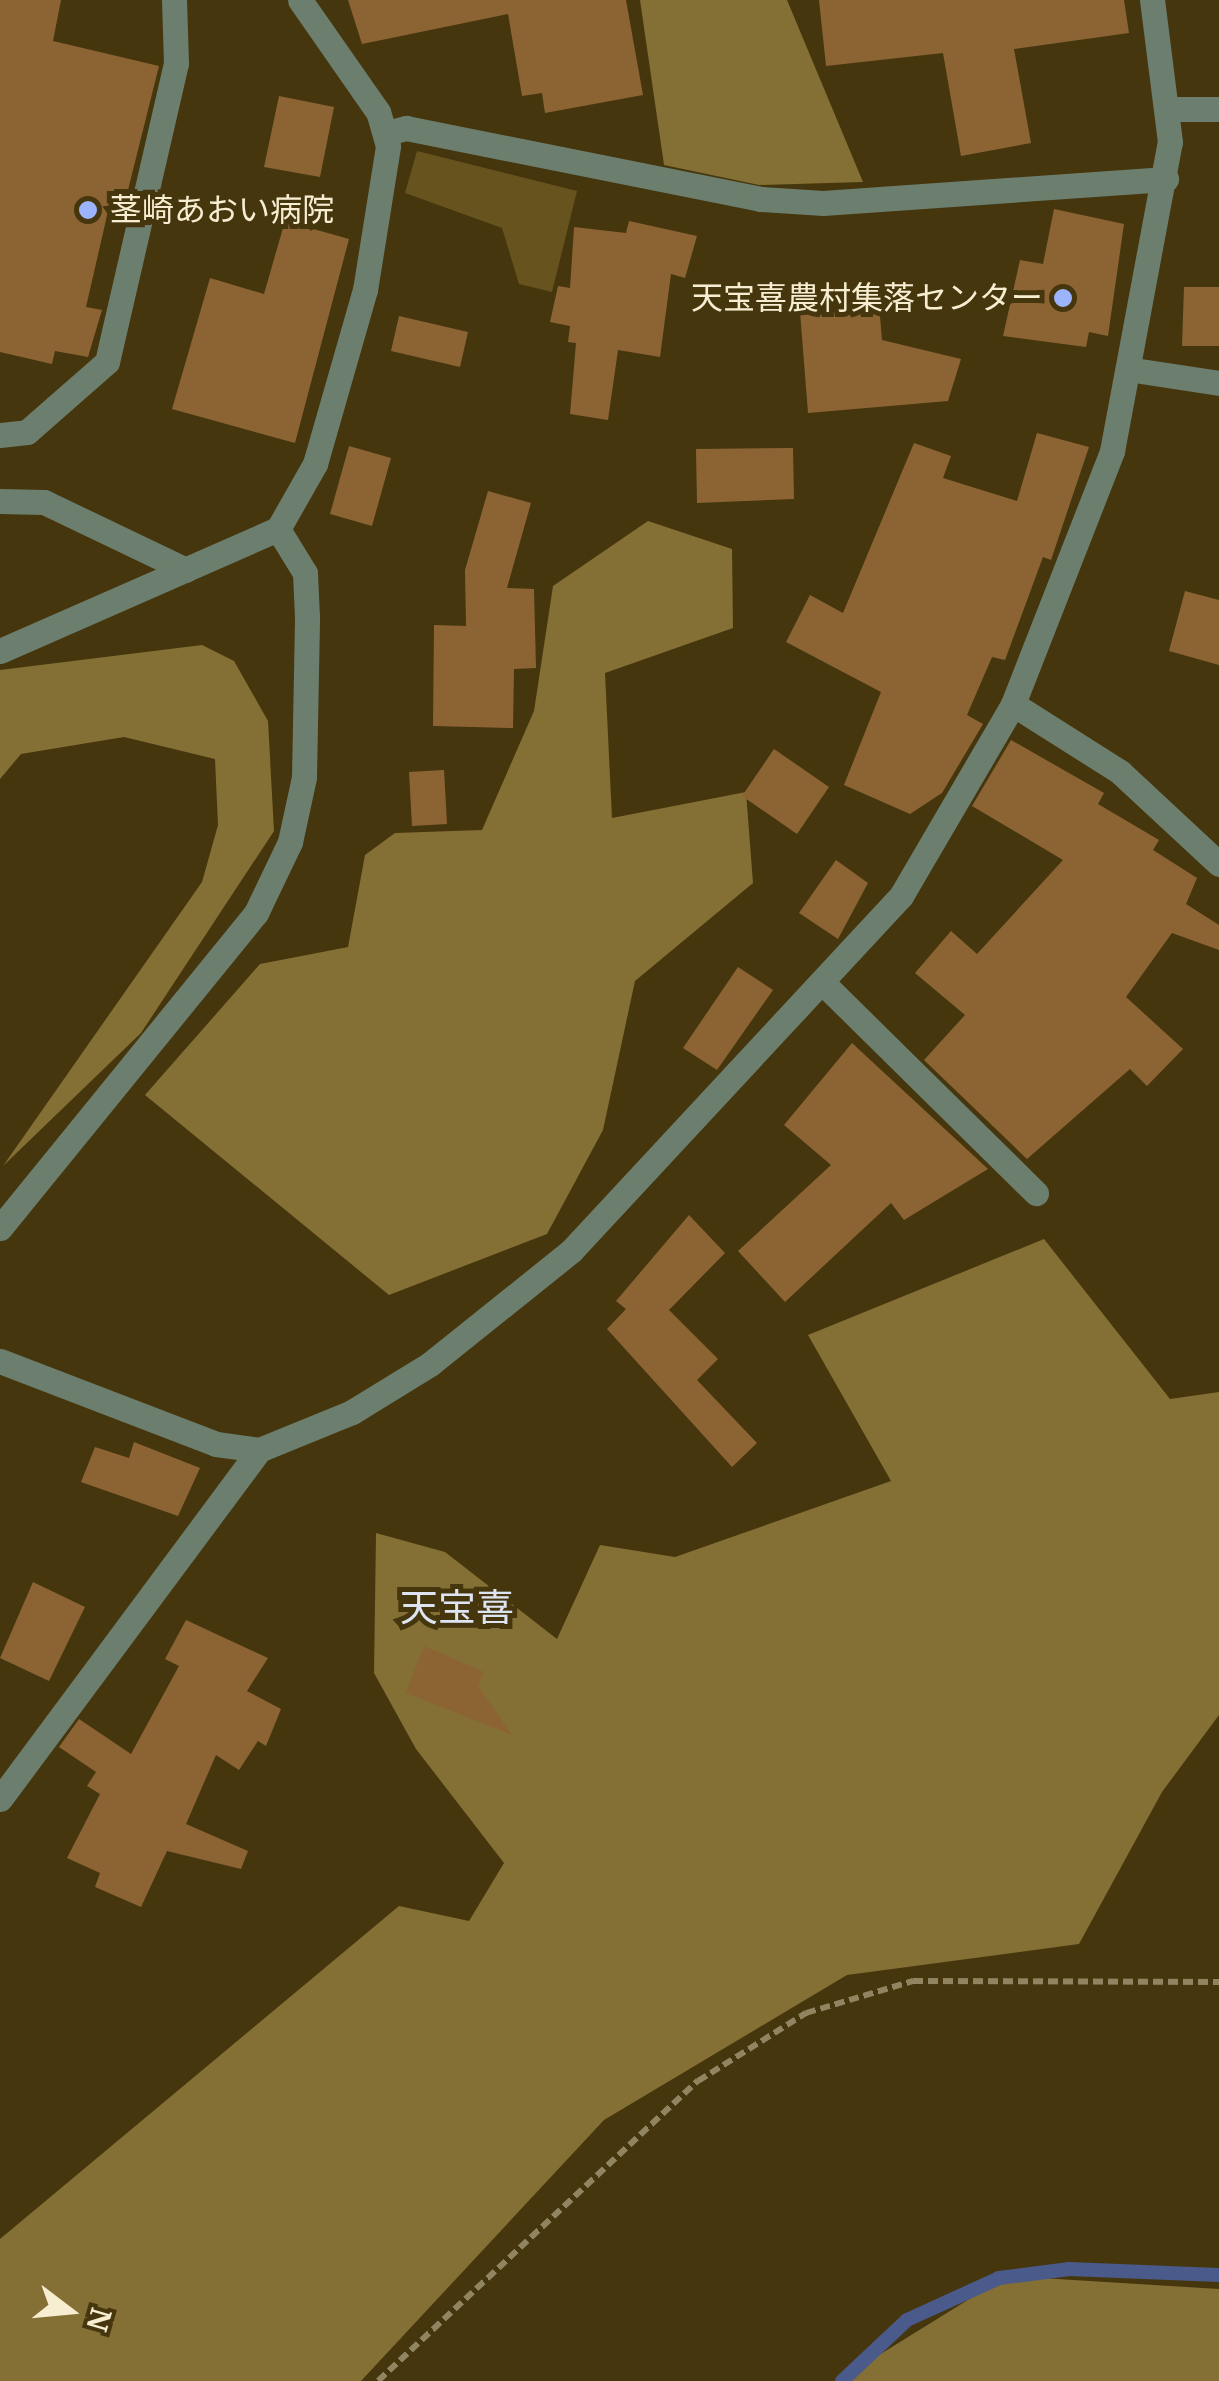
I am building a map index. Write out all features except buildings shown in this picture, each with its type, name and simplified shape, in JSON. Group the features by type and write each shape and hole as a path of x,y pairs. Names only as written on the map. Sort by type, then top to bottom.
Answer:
{"street":[{"path":"0,435 28,432 107,362 176,63 174,0"},
{"path":"0,651 278,529 316,464 345,372 387,133 300,0"},
{"path":"0,1362 216,1444 259,1450 352,1412 492,1317 678,1145 826,986 901,896 1013,704 1087,528 1134,370 1166,179 1171,109 1152,0"},
{"path":"1171,109 1219,109"},
{"path":"387,133 406,128 742,195 823,202 1166,179"},
{"path":"1134,370 1219,383"},
{"path":"0,501 44,502 186,570"},
{"path":"0,1228 256,913 290,842 304,777 307,617 304,572 278,529"},
{"path":"1013,704 1120,772 1219,864"},
{"path":"826,986 1036,1192"},
{"path":"0,1799 259,1450"}],"path":[{"path":"378,2381 698,2081 806,2013 914,1981 1219,1982"}],"shaded area":[{"path":"640,0 787,0 863,182 759,185 664,165"},
{"path":"417,151 577,191 552,292 519,284 502,228 405,193"},
{"path":"648,521 732,549 733,628 605,673 612,818 746,792 753,883 635,981 603,1130 547,1234 389,1295 145,1095 260,964 348,947 365,855 395,833 482,830 534,711 553,586"},
{"path":"202,645 234,661 268,721 274,831 141,1033 3,1166 202,882 218,825 215,759 124,737 21,754 0,779 0,670"},
{"path":"1044,1239 1170,1399 1219,1392 1219,1715 1162,1792 1079,1944 847,1975 604,2120 361,2381 0,2381 0,2239 399,1906 469,1921 504,1863 416,1749 374,1673 376,1533 445,1552 557,1639 600,1545 675,1557 891,1481 808,1335"},
{"path":"1041,2278 1219,2289 1219,2381 837,2381 992,2285"}],"waterway":[{"path":"842,2381 907,2320 999,2278 1069,2269 1219,2275"}],"place":[{"name":"茎崎あおい病院","path":"88,210"},
{"name":"天宝喜農村集落センター","path":"1063,298"}],"district":[{"name":"天宝喜","path":"457,1608"}]}
